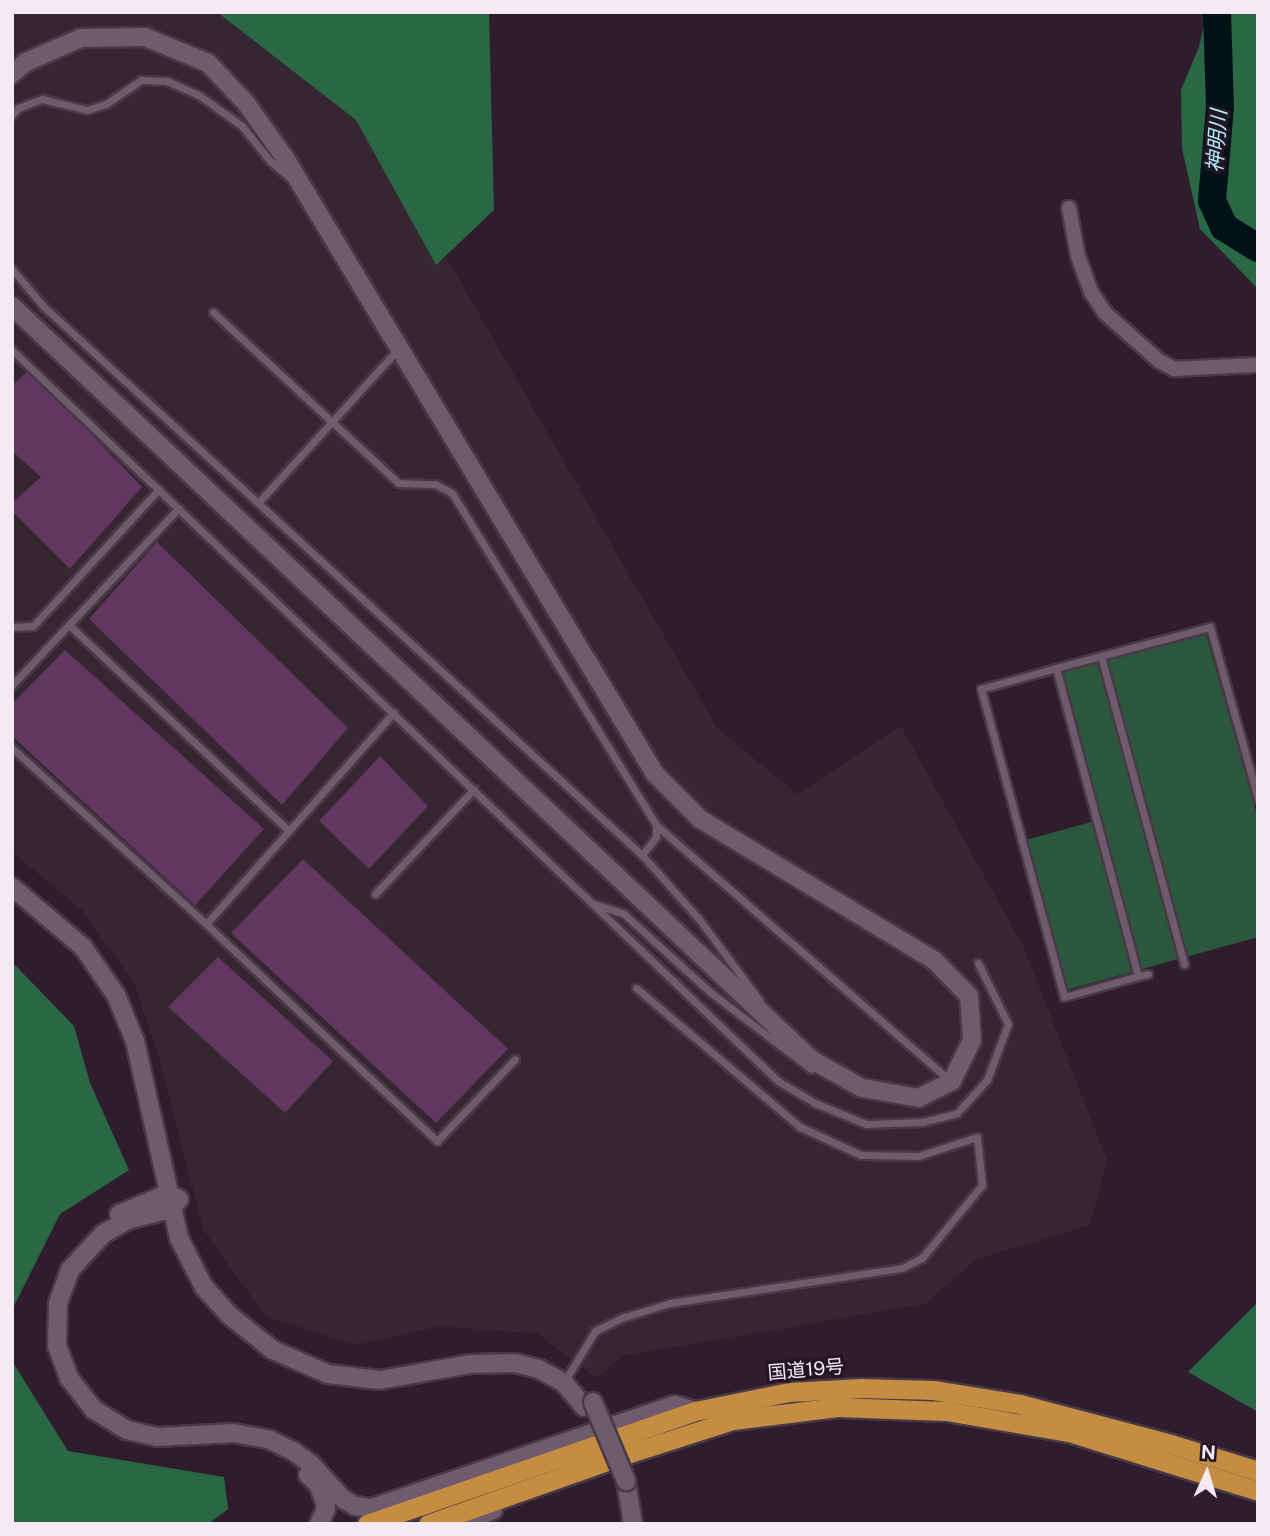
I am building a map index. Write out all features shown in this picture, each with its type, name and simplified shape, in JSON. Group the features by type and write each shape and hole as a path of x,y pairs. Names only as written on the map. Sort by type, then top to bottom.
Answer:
{"highway":[{"name":"国道19号","path":"367,1524 695,1411 789,1392 861,1388 933,1390 1020,1404 1171,1444 1258,1471"},
{"name":"国道19号","path":"428,1524 733,1420 837,1407 946,1410 1069,1432 1258,1491"}],"street":[{"path":"12,74 26,62 81,38 145,37 208,63 246,103 305,191 655,774 700,819 934,960 969,996 972,1040 952,1082 919,1098 862,1088 812,1060 12,306"},
{"path":"1069,208 1078,256 1091,292 1105,313 1159,361 1175,369 1258,365"},
{"path":"12,887 83,947 116,995 135,1041 156,1133 163,1138 179,1238 204,1287 229,1315 264,1343 301,1364 328,1374 380,1380 470,1364 515,1363 566,1380 589,1404 622,1483 633,1524"},
{"path":"172,1201 149,1199 97,1225 62,1265 51,1293 46,1330 52,1364 60,1381 86,1415 123,1437 157,1445 241,1444 277,1452 318,1485 326,1509 319,1524"},
{"path":"172,1201 103,1234 85,1250 70,1270 58,1303 57,1346 69,1378 93,1409 127,1430 157,1437 233,1433 268,1439 293,1451 311,1464 343,1499 355,1506 372,1508 675,1405 695,1411"},
{"path":"622,1483 625,1524"},
{"path":"460,1524 520,1497 529,1488"}],"lane":[{"path":"12,115 18,108 41,99 88,110 106,104 141,80 167,81 200,96 242,126 270,161 305,191"},
{"path":"12,269 43,306 642,855 699,919 784,1033"},
{"path":"213,312 398,483 435,484 452,492 656,825 952,1082"},
{"path":"258,503 399,348"},
{"path":"12,350 394,712 778,1082 816,1103 866,1124 922,1122 957,1113 987,1080 1008,1024 978,963"},
{"path":"12,627 33,626 159,489"},
{"path":"12,685 178,508"},
{"path":"69,625 289,831"},
{"path":"1148,974 1063,997 981,689 1210,628 1258,799"},
{"path":"1101,656 1184,964"},
{"path":"1056,668 1138,976"},
{"path":"206,925 394,712"},
{"path":"12,748 437,1141 515,1059"},
{"path":"375,894 474,789"},
{"path":"642,855 656,837 656,825"},
{"path":"593,904 624,915 710,992 797,1061 827,1078 862,1088"},
{"path":"566,1380 595,1331 624,1317 670,1303 902,1268 922,1258 982,1185 977,1138 918,1156 862,1155 800,1127 636,988"}],"shaded area":[{"path":"12,12 259,12 360,107 717,728 797,794 901,726 1024,948 1107,1160 1090,1225 977,1259 925,1304 621,1356 597,1378 538,1334 440,1326 357,1345 266,1317 203,1229 160,1060 134,983 82,910 12,852"}],"green space":[{"path":"217,12 489,12 494,210 436,265 356,120"},
{"path":"1207,12 1258,12 1258,289 1200,229 1182,148 1181,90 1199,47"},
{"path":"1206,635 1258,818 1258,937 1066,990 1026,840 1102,819 1063,671"},
{"path":"12,962 74,1026 90,1083 129,1170 60,1214 12,1310"},
{"path":"1258,1302 1258,1412 1188,1372"},
{"path":"12,1361 68,1451 224,1477 228,1509 208,1524 12,1524"}],"building":[{"path":"29,370 142,487 70,569 12,511 12,503 41,477 12,451 12,386"},
{"path":"157,542 348,728 282,805 89,619"},
{"path":"65,650 264,829 195,905 12,736 12,704"},
{"path":"380,756 428,806 369,869 319,821"},
{"path":"303,859 508,1049 436,1123 231,933"},
{"path":"218,957 333,1061 285,1113 168,1007"}],"waterway":[{"name":"神明川","path":"1217,12 1220,107 1212,201 1224,227 1258,248"}]}
